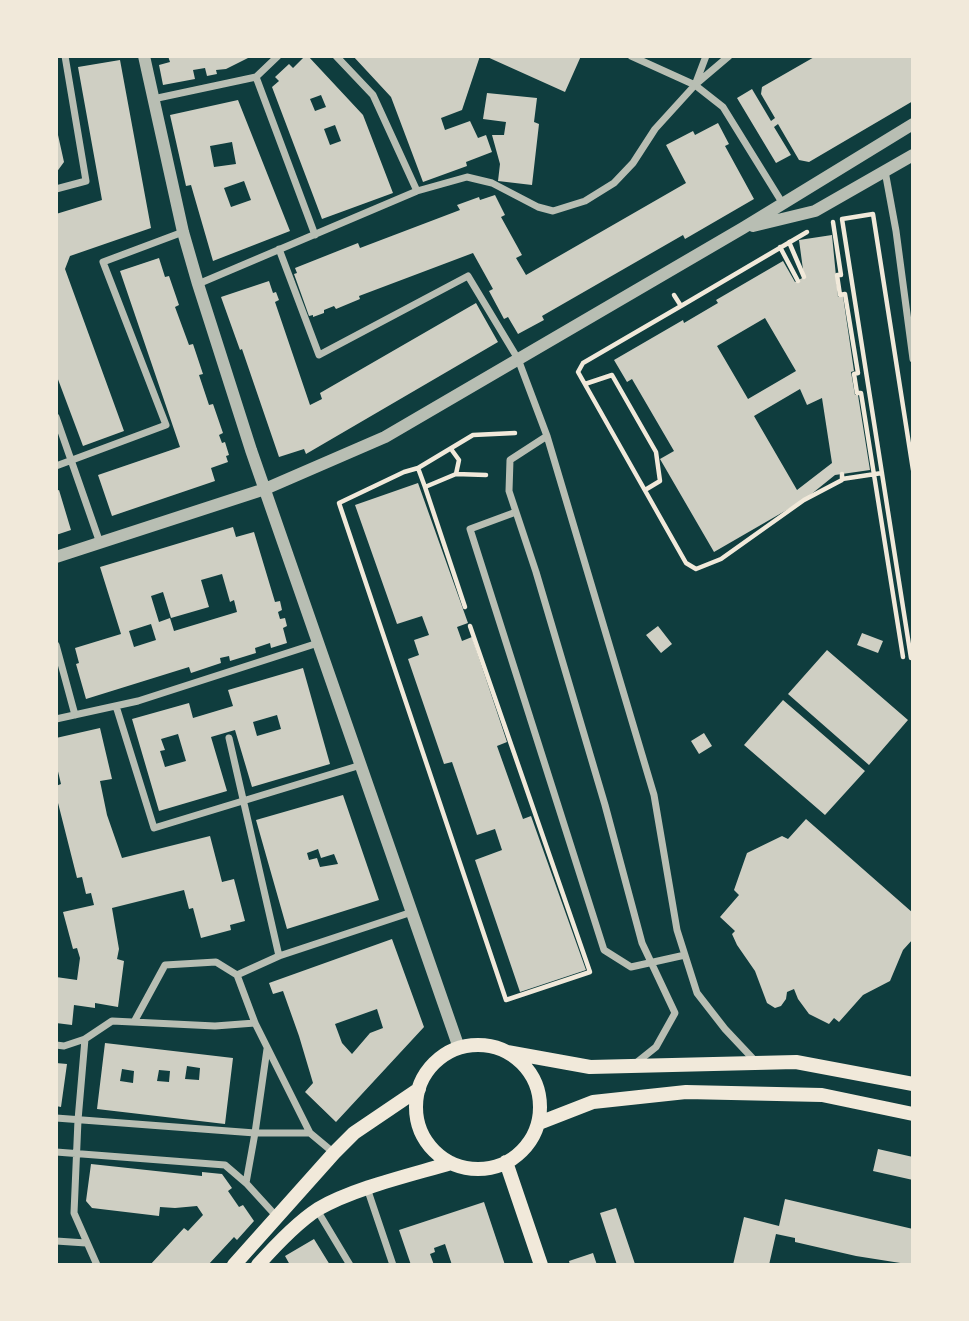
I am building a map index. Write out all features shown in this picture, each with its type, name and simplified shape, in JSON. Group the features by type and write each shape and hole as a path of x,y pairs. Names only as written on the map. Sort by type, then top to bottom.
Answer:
{"main road":[{"path":"507,1052 528,1069 535,1081 541,1109 532,1139 506,1163 488,1168 470,1168 452,1163 437,1154 418,1124 416,1107 419,1089 428,1071 442,1057 459,1048 475,1045 590,1067 796,1062 913,1084"},
{"path":"234,1265 354,1133 419,1089"},
{"path":"539,1122 593,1102 686,1092 822,1095 913,1114"},
{"path":"258,1265 317,1210 367,1188 452,1163"},
{"path":"506,1163 541,1265"}],"street":[{"path":"56,189 86,181 65,56"},
{"path":"144,56 183,232 198,284 265,489 459,1048"},
{"path":"153,99 256,77 278,56"},
{"path":"336,56 373,95 417,191"},
{"path":"631,56 695,85 723,107 783,204"},
{"path":"695,85 706,56"},
{"path":"198,284 417,191 467,177 492,183 538,207 553,211 585,201 614,183 633,163 655,130 695,85 729,56"},
{"path":"256,77 315,235"},
{"path":"56,556 265,489 385,436 743,228 913,124"},
{"path":"743,228 815,211 913,156"},
{"path":"885,170 913,359"},
{"path":"56,466 166,425 103,262 183,232"},
{"path":"279,249 318,355 468,276 517,359 547,436 654,795 677,930 697,993 725,1029 758,1063"},
{"path":"56,417 100,543"},
{"path":"547,436 510,460 509,491 605,805 642,943 675,1013 656,1047 632,1066"},
{"path":"516,512 470,529 604,950 631,967 685,955"},
{"path":"56,719 116,706 226,674 318,643"},
{"path":"56,645 72,715"},
{"path":"116,706 154,828 361,765"},
{"path":"229,738 279,956"},
{"path":"237,975 279,956 412,912"},
{"path":"134,1022 165,965 216,962 237,975 267,1049 310,1133 334,1153"},
{"path":"56,1045 64,1046 85,1039 112,1021 215,1026 255,1023"},
{"path":"85,1039 74,1213 97,1265"},
{"path":"246,1183 267,1049"},
{"path":"56,1118 255,1133 310,1133"},
{"path":"56,1152 225,1166 246,1183 277,1217"},
{"path":"367,1188 393,1265"},
{"path":"317,1210 350,1265"},
{"path":"56,1241 86,1243"}],"path":[{"path":"826,221 839,214 842,219 913,658"},
{"path":"842,219 873,214 913,470"},
{"path":"833,222 841,275 837,275 838,285 840,295 845,294 858,373 854,374 857,393 861,393 903,657"},
{"path":"815,227 583,363 578,372 687,564 695,569 721,559 748,542 769,523 842,476 882,473"},
{"path":"789,242 804,278"},
{"path":"780,247 798,281"},
{"path":"674,295 681,306"},
{"path":"585,384 612,374 656,452 660,481 645,490"},
{"path":"470,626 590,972 506,1000 339,503 418,468 473,435 515,433"},
{"path":"452,449 459,460 456,474"},
{"path":"418,468 465,607"},
{"path":"425,487 456,474 486,475"}],"building":[{"path":"168,56 252,56 226,69 216,70 217,74 207,76 205,68 193,70 195,79 163,85 159,65 170,62"},
{"path":"308,56 363,115 393,193 322,219 272,87 279,81 275,77 289,64 293,68","holes":["321,95 326,107 315,111 310,99","335,125 341,141 330,145 324,129"]},
{"path":"353,56 480,56 462,110 441,118 445,130 470,121 478,138 486,135 492,152 466,162 467,166 423,182 391,97"},
{"path":"485,56 581,56 565,92"},
{"path":"816,56 913,56 913,101 809,162 799,160 778,124 774,127 791,155 776,163 737,98 752,89 771,121 775,118 761,94 762,87"},
{"path":"120,60 151,228 70,256 65,269 124,431 83,446 56,374 56,214 102,200 78,67"},
{"path":"487,93 537,98 534,122 539,124 532,185 498,181 500,164 492,135 504,135 506,122 483,119"},
{"path":"238,100 290,231 213,261 191,185 186,186 170,115","holes":["232,142 236,164 214,167 210,146","244,181 251,200 231,207 224,188"]},
{"path":"718,123 729,144 725,146 754,199 685,239 683,235 542,316 544,320 518,334 508,317 504,319 489,291 493,289 473,253 359,296 360,299 336,309 334,306 324,310 324,313 309,316 294,274 297,273 295,268 358,243 360,248 460,210 457,205 479,197 480,200 495,195 505,215 501,217 522,255 516,258 526,275 686,183 666,145 693,131 695,135"},
{"path":"56,126 64,162 56,173"},
{"path":"832,235 838,297 843,296 854,371 851,372 855,395 858,395 870,470 835,475 804,500 714,552 660,459 674,451 632,379 627,382 614,360 683,320 684,323 718,303 716,300 783,261 795,282 804,277 799,240","holes":["765,318 796,371 748,399 717,346","800,389 807,405 822,398 832,463 797,490 754,416"]},
{"path":"159,258 165,277 169,276 179,305 175,307 189,345 193,344 209,405 213,404 223,433 219,435 222,443 225,442 228,462 211,468 215,481 112,516 98,475 180,447 120,271"},
{"path":"269,281 279,300 275,302 310,405 322,399 320,393 476,303 498,342 306,454 304,449 279,457 221,297"},
{"path":"418,483 468,623 457,627 462,641 472,637 507,742 497,746 523,819 531,816 586,970 520,992 475,860 502,850 495,829 477,835 452,762 444,764 408,659 419,655 414,640 429,635 422,616 397,624 355,505"},
{"path":"59,490 71,530 56,535 56,491"},
{"path":"233,527 236,537 254,532 275,602 280,601 282,610 278,612 280,619 285,618 287,626 283,628 287,643 271,648 270,643 255,648 256,653 230,661 229,656 220,658 221,663 191,673 189,667 86,699 76,664 79,663 75,648 121,634 100,567","holes":["222,574 230,602 234,600 237,612 174,631 170,618 159,622 151,596 163,592 171,618 209,607 201,580","151,624 156,640 134,647 129,631"]},
{"path":"658,626 672,644 661,653 646,635"},
{"path":"862,633 883,641 878,653 857,645"},
{"path":"827,650 908,720 869,765 788,694"},
{"path":"303,668 330,764 252,787 235,730 211,737 227,791 159,811 132,719 189,703 193,718 233,706 228,690","holes":["277,715 281,729 257,736 253,722","178,734 186,761 165,767 160,751 165,750 161,739"]},
{"path":"783,700 865,771 825,815 744,745"},
{"path":"100,728 112,779 100,781 107,815 122,858 210,836 222,882 234,879 245,921 230,925 231,930 201,938 193,908 189,909 184,890 112,908 119,949 117,959 124,961 118,1007 95,1003 95,1008 74,1005 72,1025 56,1023 56,977 77,980 80,958 77,948 73,949 63,912 94,905 91,893 86,894 82,877 77,878 56,795 56,786 61,784 56,763 56,738"},
{"path":"704,733 712,746 699,754 691,741"},
{"path":"343,795 379,900 287,929 256,820","holes":["318,849 321,858 334,854 338,864 320,867 317,858 309,860 307,853"]},
{"path":"806,819 913,913 913,939 903,950 890,981 863,995 839,1022 834,1018 829,1024 809,1014 794,989 787,992 781,1006 775,1008 767,1003 755,971 732,934 735,931 720,917 739,895 734,890 747,853 782,836 788,839"},
{"path":"392,939 424,1027 336,1122 305,1092 313,1083 299,1036 283,991 273,994 269,983","holes":["377,1009 383,1028 370,1033 352,1054 342,1043 335,1024"]},
{"path":"105,1043 233,1058 225,1124 97,1109","holes":["187,1066 200,1068 199,1080 185,1079","122,1069 134,1071 133,1083 120,1081","159,1070 170,1071 169,1082 157,1081"]},
{"path":"56,1063 67,1064 61,1107 56,1106"},
{"path":"878,1149 913,1157 913,1180 873,1171"},
{"path":"91,1164 202,1176 202,1172 222,1174 232,1188 228,1191 239,1207 243,1205 254,1221 237,1240 234,1237 208,1265 150,1265 184,1228 188,1231 203,1215 197,1206 160,1207 159,1216 92,1208 86,1201"},
{"path":"785,1199 913,1229 913,1265 856,1256 795,1242 795,1238 776,1234 769,1265 733,1265 744,1217 779,1226"},
{"path":"484,1202 505,1265 452,1265 445,1244 434,1248 435,1252 430,1254 434,1265 411,1265 399,1230"},
{"path":"616,1208 635,1264 633,1265 617,1265 600,1213"},
{"path":"314,1239 330,1265 290,1265 285,1256"},
{"path":"593,1253 597,1265 570,1265 569,1261"}]}
